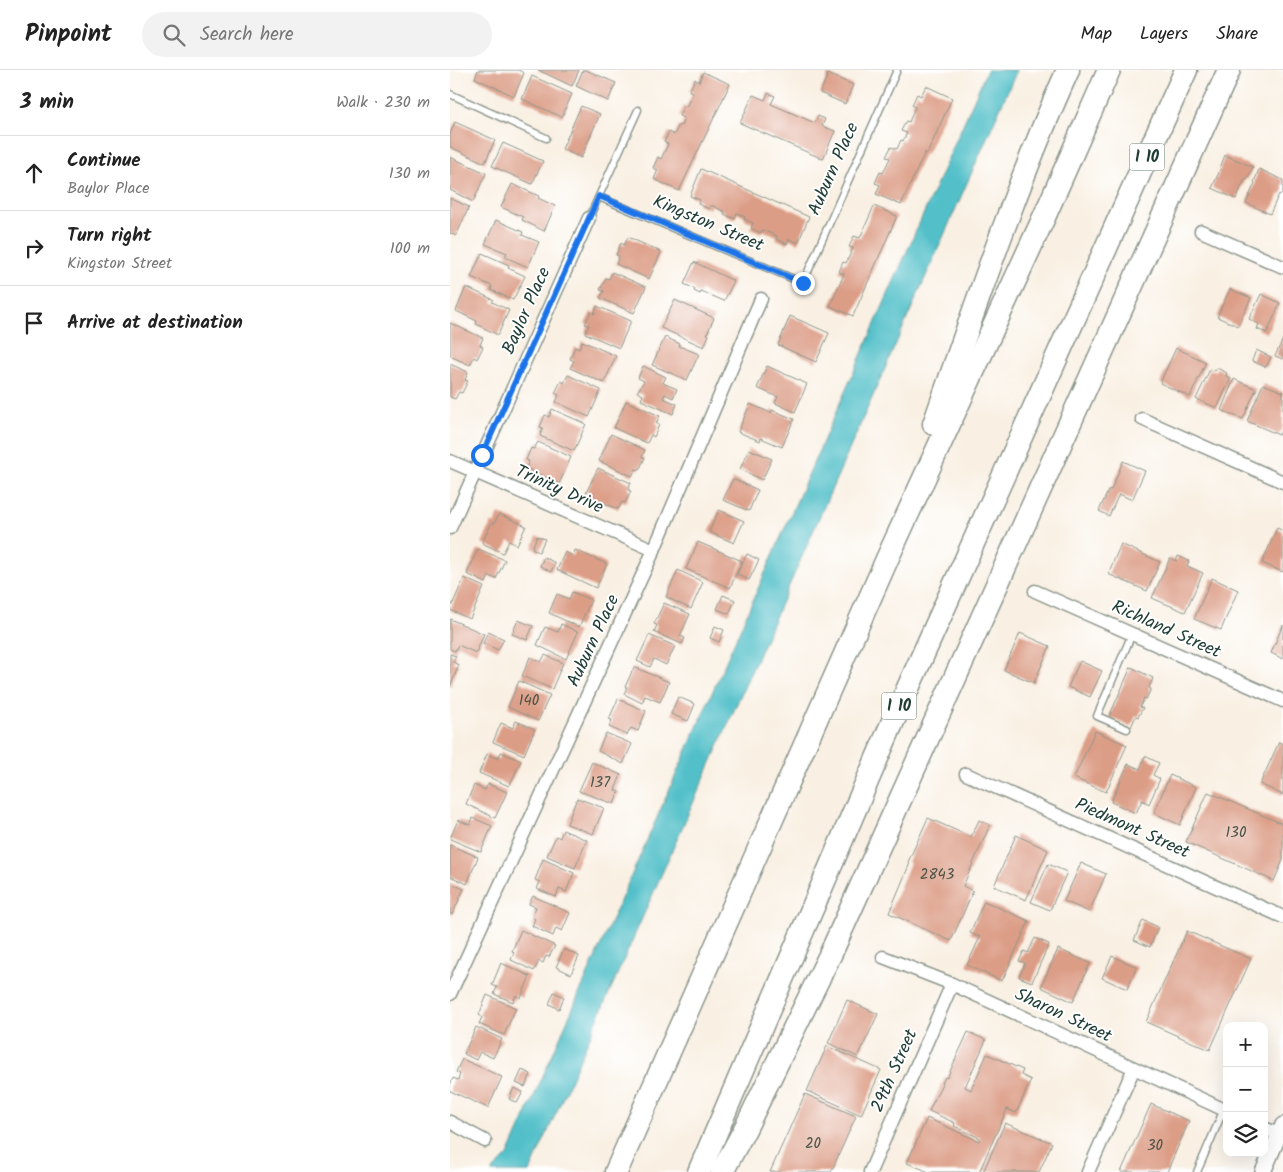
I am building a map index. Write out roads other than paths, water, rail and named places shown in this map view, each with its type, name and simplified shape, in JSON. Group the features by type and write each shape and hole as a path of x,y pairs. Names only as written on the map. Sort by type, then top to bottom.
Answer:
{"highway":[{"path":"888,557 1012,203 1068,70"},
{"path":"616,1172 888,557 1109,70"},
{"name":"I 10","path":"699,1172 890,728 1186,70"},
{"path":"722,1172 746,1128 831,953 1229,70"}],"street":[{"name":"Baylor Place","path":"450,528 589,218"},
{"path":"1201,231 1283,267"},
{"name":"Auburn Place","path":"450,994 654,550 761,299"},
{"path":"1142,419 1283,482"},
{"name":"Trinity Drive","path":"450,462 654,550"},
{"name":"Richland Street","path":"1035,591 1283,701"},
{"name":"Piedmont Street","path":"966,774 1283,917"},
{"name":"Sharon Street","path":"883,957 952,984 1223,1109"},
{"name":"29th Street","path":"870,1172 952,984"},
{"path":"1088,1172 1134,1068"},
{"path":"450,1122 486,1141"},
{"path":"1263,1172 1282,1132 1268,1129"}],"lane":[{"name":"Auburn Place","path":"803,283 897,70"},
{"path":"450,94 546,138"},
{"name":"Baylor Place","path":"589,218 638,110"},
{"name":"Kingston Street","path":"599,196 803,283"},
{"path":"1127,730 1097,716 1132,634"},
{"path":"1197,1172 1224,1112"}],"water":[{"path":"987,70 1017,70 530,1172 491,1172 508,1155"}]}
